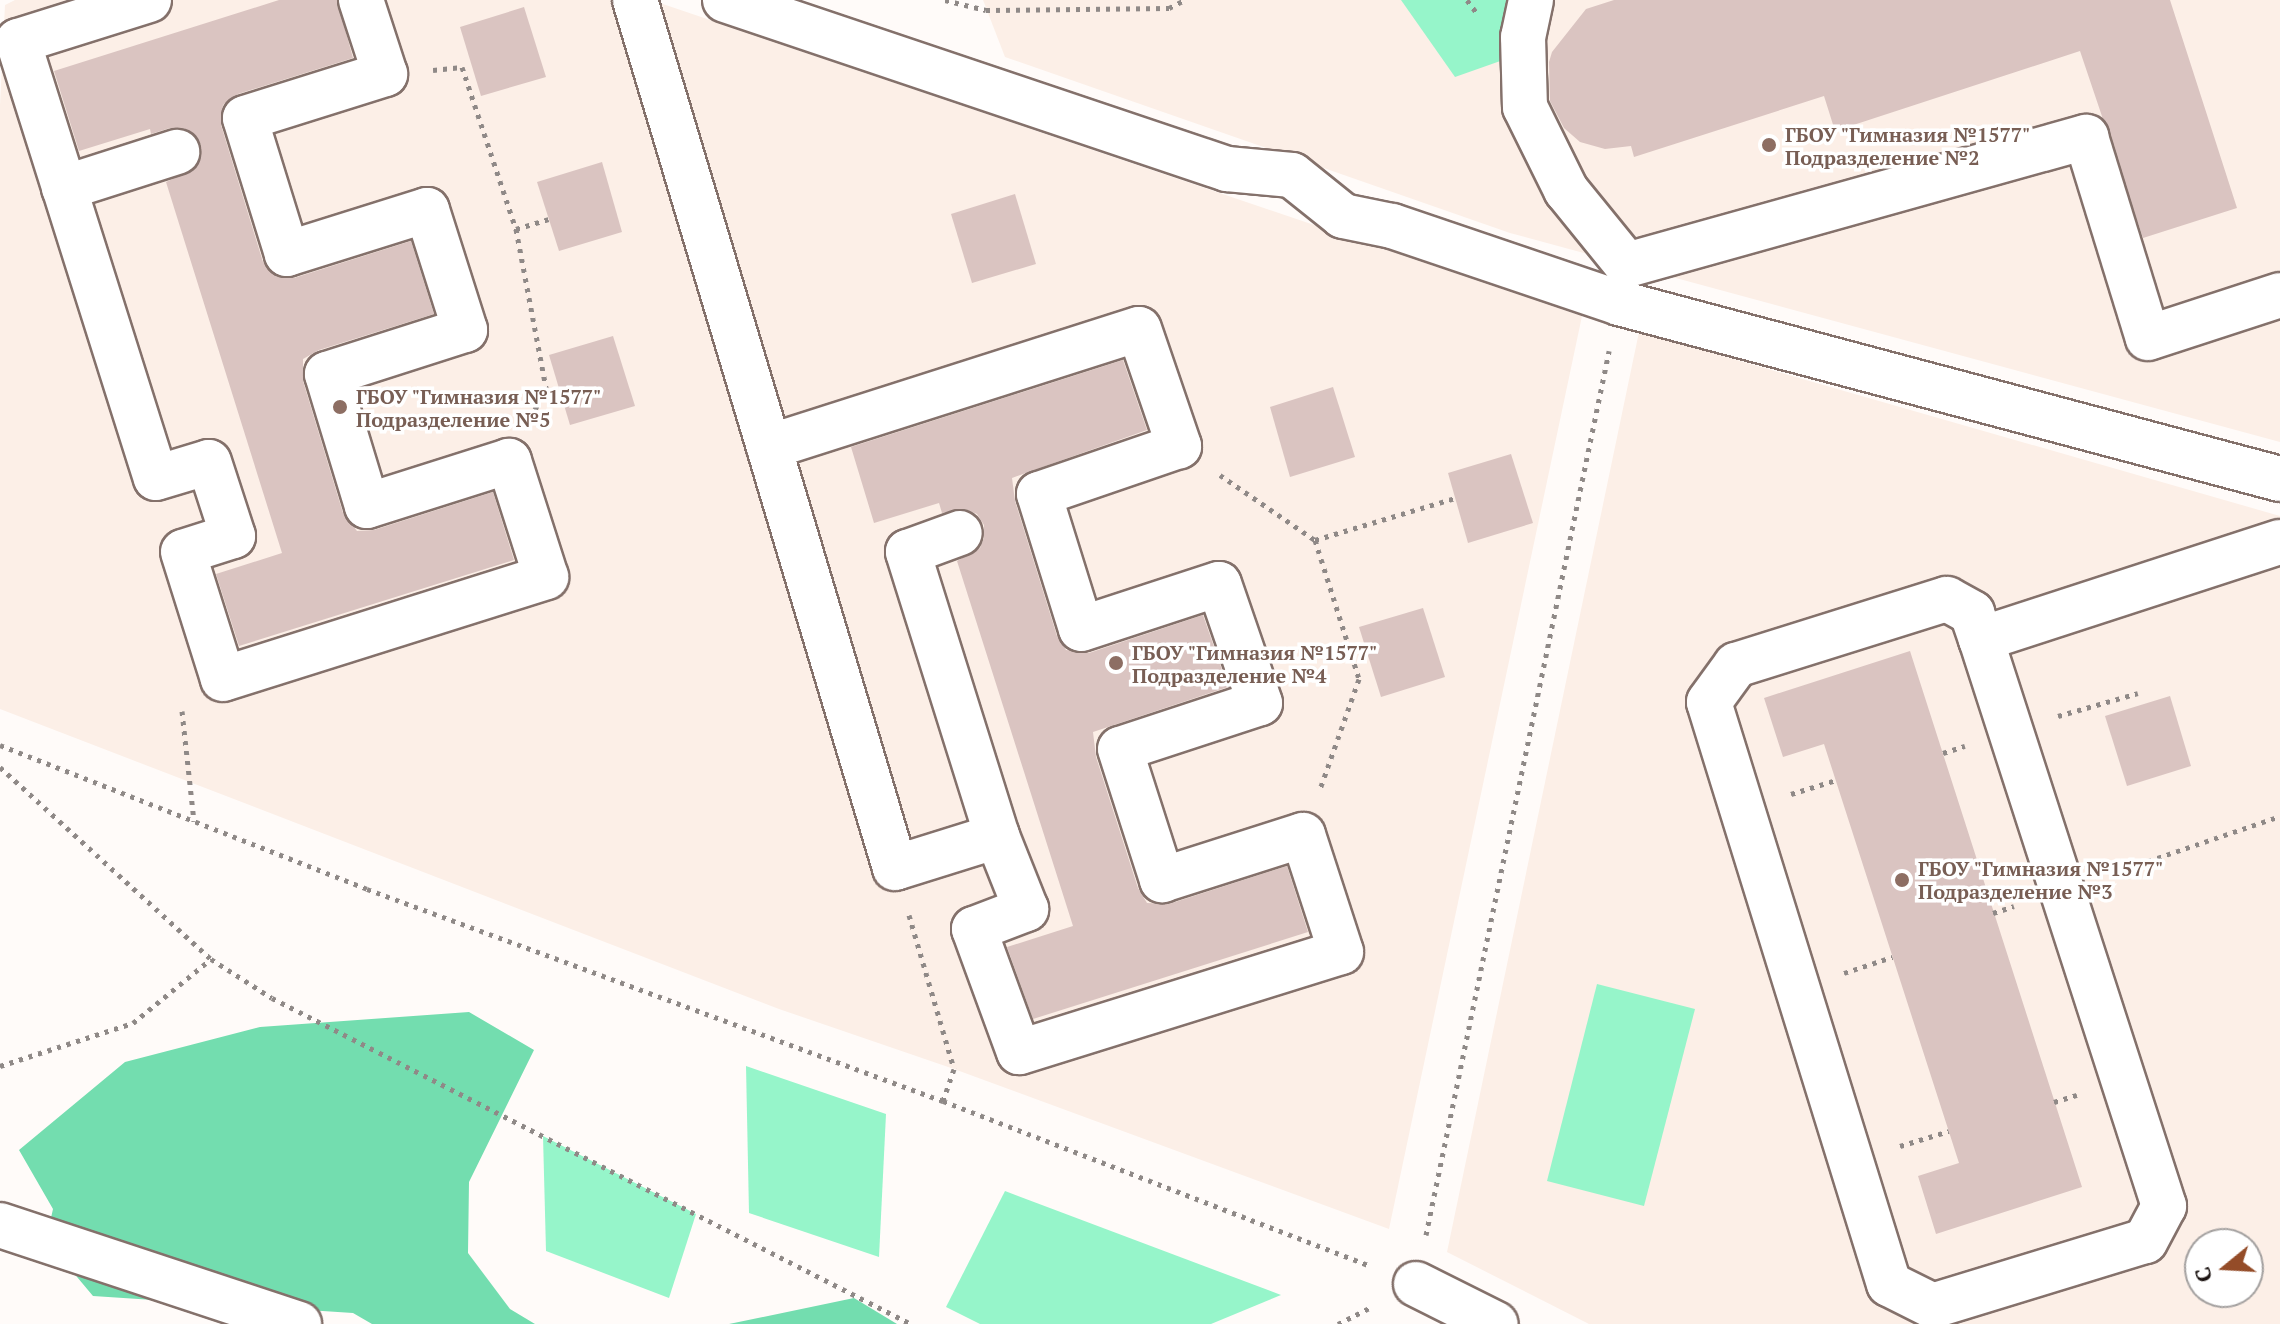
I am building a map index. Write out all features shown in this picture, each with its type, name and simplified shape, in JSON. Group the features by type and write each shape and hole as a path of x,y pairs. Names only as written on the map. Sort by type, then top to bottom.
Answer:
{"lane":[{"path":"149,0 18,41 156,478 209,462 233,536 183,552 223,679 546,577 509,461 367,506 327,374 465,330 432,225 427,210 287,254 245,118 385,74 361,0"},
{"path":"635,0 895,868 997,836"},
{"path":"725,0 1227,169 1292,175 1343,216 1623,284 2280,479"},
{"path":"1531,0 1523,37 1525,107 1566,190 1623,284"},
{"path":"1623,284 2086,137 2148,338 2280,295"},
{"path":"64,188 177,152"},
{"path":"769,447 1139,329 1179,446 1039,494 1081,629 1219,584 1260,703 1120,749 1162,880 1303,835 1341,952 1019,1052 974,929 1026,909 997,836 908,552 960,533"},
{"path":"1981,639 2280,542"},
{"path":"1947,599 1972,613 2011,730 2164,1206 2145,1241 1933,1306 1889,1284 1709,702 1736,665 1947,599"},
{"path":"0,1225 299,1324"},
{"path":"1416,1284 1496,1324"}],"path":[{"path":"945,0 986,10 1169,8 1185,0"},
{"path":"385,74 462,67 516,229 546,388 509,461"},
{"path":"516,229 548,219"},
{"path":"1416,1284 1623,284"},
{"path":"1179,446 1315,540 1359,679 1303,835"},
{"path":"1315,540 1455,498"},
{"path":"2011,730 2138,693"},
{"path":"0,745 194,821 943,1101 1416,1284"},
{"path":"0,767 211,959 272,998 911,1324"},
{"path":"190,783 194,821"},
{"path":"2064,890 2280,816"},
{"path":"895,868 954,1069 943,1101"},
{"path":"0,1066 133,1023 211,959"},
{"path":"1338,1324 1416,1284"}],"shaded area":[{"path":"15,0 651,0 1582,316 1389,1229 954,1069 779,1009 0,709 0,105 5,5"},
{"name":"ГБОУ \"Гимназия №1577\" Подразделение №2","path":"983,0 2280,0 2280,442 1510,233 1005,57"},
{"name":"ГБОУ \"Гимназия №1577\" Подразделение №3","path":"1639,332 2280,516 2280,1324 1589,1324 1447,1252"}],"green space":[{"path":"1401,0 1517,0 1506,59 1455,77"},
{"path":"1597,984 1695,1009 1644,1206 1547,1181"},
{"path":"469,1012 534,1050 469,1182 468,1253 510,1309 535,1324 372,1324 353,1313 93,1296 46,1240 53,1209 19,1150 125,1062 260,1027"},
{"path":"746,1066 886,1114 879,1257 749,1213"},
{"path":"543,1136 696,1214 669,1298 546,1251"},
{"path":"1005,1191 1281,1295 1211,1324 980,1324 946,1307"},
{"path":"854,1298 897,1324 729,1324"}],"building":[{"path":"279,0 337,0 353,58 238,94 223,105 221,125 263,262 277,277 294,278 411,241 434,314 319,350 303,359 303,381 343,513 357,531 374,530 493,492 514,560 239,646 216,574 282,553 166,182 195,169 201,158 201,145 193,133 183,128 170,128 151,134 150,129 79,151 54,71"},
{"path":"1614,0 2170,0 2237,208 2143,238 2080,51 1835,131 1824,96 1634,157 1631,146 1605,149 1580,142 1564,128 1550,101 1549,62 1552,52 1586,9"},
{"path":"524,7 546,77 481,96 460,27"},
{"path":"602,162 622,232 559,251 537,182"},
{"path":"1015,194 1036,264 972,283 951,214"},
{"path":"613,336 635,406 570,425 549,355"},
{"path":"1123,360 1147,430 1012,478 1015,501 1057,636 1066,650 1089,653 1203,615 1228,687 1093,732 1096,757 1138,888 1147,903 1169,904 1287,866 1308,932 1033,1019 1007,947 1073,926 957,561 980,548 984,525 977,514 965,509 942,513 939,503 874,523 851,447"},
{"path":"1333,387 1355,457 1290,477 1270,407"},
{"path":"1511,454 1533,523 1468,543 1448,473"},
{"path":"1423,608 1445,677 1381,697 1359,627"},
{"path":"1910,651 2082,1187 1936,1234 1918,1176 1959,1163 1824,744 1783,757 1764,698"},
{"path":"2170,696 2191,766 2127,786 2105,716"}],"place":[{"name":"ГБОУ \"Гимназия №1577\" Подразделение №2","path":"1769,145"},
{"name":"ГБОУ \"Гимназия №1577\" Подразделение №5","path":"340,407"},
{"name":"ГБОУ \"Гимназия №1577\" Подразделение №4","path":"1116,663"},
{"name":"ГБОУ \"Гимназия №1577\" Подразделение №3","path":"1902,880"}]}
